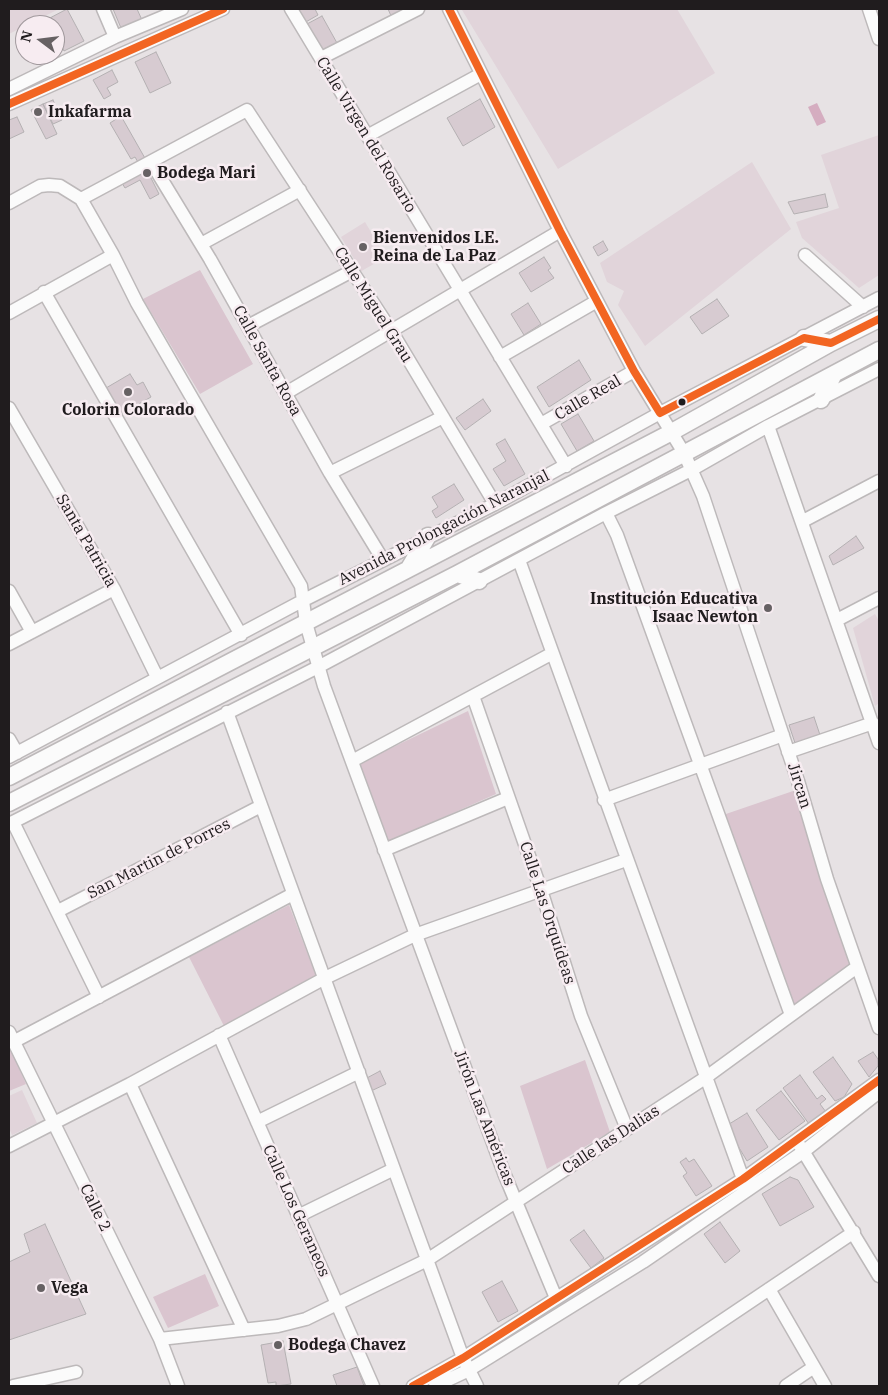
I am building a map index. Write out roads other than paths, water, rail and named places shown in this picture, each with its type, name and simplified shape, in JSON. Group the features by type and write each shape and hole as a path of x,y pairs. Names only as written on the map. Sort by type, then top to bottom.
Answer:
{"main road":[{"name":"Avenida Prolongación Naranjal","path":"9,777 670,433 831,343 879,319"},
{"path":"804,338 831,343"},
{"path":"9,803 457,574 879,350"},
{"path":"821,400 834,374"},
{"path":"409,569 428,536"},
{"path":"457,574 480,581"}],"street":[{"path":"104,9 115,37"},
{"path":"9,89 115,37 182,9"},
{"path":"9,104 223,9"},
{"name":"Calle Virgen del Rosario","path":"290,9 566,466"},
{"path":"320,58 418,9"},
{"name":"Jircan","path":"449,9 560,232 634,371 670,433 684,453 703,496 783,735 857,968 879,1028"},
{"path":"869,9 879,39"},
{"path":"368,136 481,74"},
{"name":"Calle Miguel Grau","path":"151,162 247,110 392,332 495,504"},
{"path":"9,203 40,186 49,185 60,186 81,199 151,162"},
{"name":"Calle Santa Rosa","path":"151,162 201,244 330,473 383,560"},
{"path":"201,244 300,190"},
{"name":"Jirón Las Américas","path":"81,199 113,255 137,303 301,586 306,622 318,667 415,935 516,1202 556,1298"},
{"path":"286,393 560,232"},
{"path":"9,314 44,292 113,255"},
{"path":"805,255 863,307"},
{"path":"248,326 352,271"},
{"path":"44,292 241,635"},
{"name":"Avenida Prolongación Naranjal","path":"13,755 304,600 495,504 660,413 879,298"},
{"path":"500,357 597,301"},
{"path":"99,997 58,911 11,823 318,667 606,513 692,470 768,426 879,370"},
{"name":"Calle Real","path":"541,424 634,371"},
{"name":"Santa Patricia","path":"9,408 114,589 157,677"},
{"path":"330,473 443,417"},
{"path":"768,426 874,718 879,743"},
{"path":"803,521 879,481"},
{"path":"606,513 617,535 791,1016"},
{"path":"519,560 551,654 742,1179"},
{"path":"9,644 114,589"},
{"path":"9,591 32,632"},
{"path":"837,620 879,598"},
{"path":"352,761 551,654"},
{"name":"Calle Las Orquídeas","path":"473,696 541,890 581,1016 627,1129"},
{"path":"227,712 293,894 326,978 427,1260 466,1364 477,1386"},
{"path":"788,752 874,718"},
{"path":"604,800 783,735"},
{"path":"9,739 13,755"},
{"path":"384,850 508,798"},
{"name":"San Martin de Porres","path":"58,911 261,806"},
{"path":"9,1146 130,1084 326,978 415,935 626,860"},
{"path":"11,1037 99,997 293,894"},
{"name":"Calle las Dalias","path":"160,1339 278,1326 306,1319 427,1260 705,1078 857,968"},
{"name":"Calle Los Geraneos","path":"219,1035 373,1386"},
{"name":"Calle 2","path":"11,1037 160,1339 178,1386"},
{"path":"257,1122 359,1072"},
{"path":"435,1386 556,1298 742,1179 879,1080"},
{"path":"130,1084 244,1330"},
{"path":"413,1386 466,1364 643,1262 803,1152 879,1092"},
{"path":"795,1139 854,1232 879,1276"},
{"path":"298,1216 394,1169"},
{"path":"625,1386 854,1232"},
{"path":"769,1289 825,1386"},
{"path":"786,1386 814,1367"},
{"path":"13,1386 76,1372"}],"place":[{"name":"Inkafarma","path":"38,112"},
{"name":"Bodega Mari","path":"147,173"},
{"name":"Bienvenidos LE. Reina de La Paz","path":"363,247"},
{"name":"Colorin Colorado","path":"128,392"},
{"name":"Institución Educativa Isaac Newton","path":"768,608"},
{"name":"Vega","path":"41,1288"},
{"name":"Bodega Chavez","path":"278,1345"}]}
